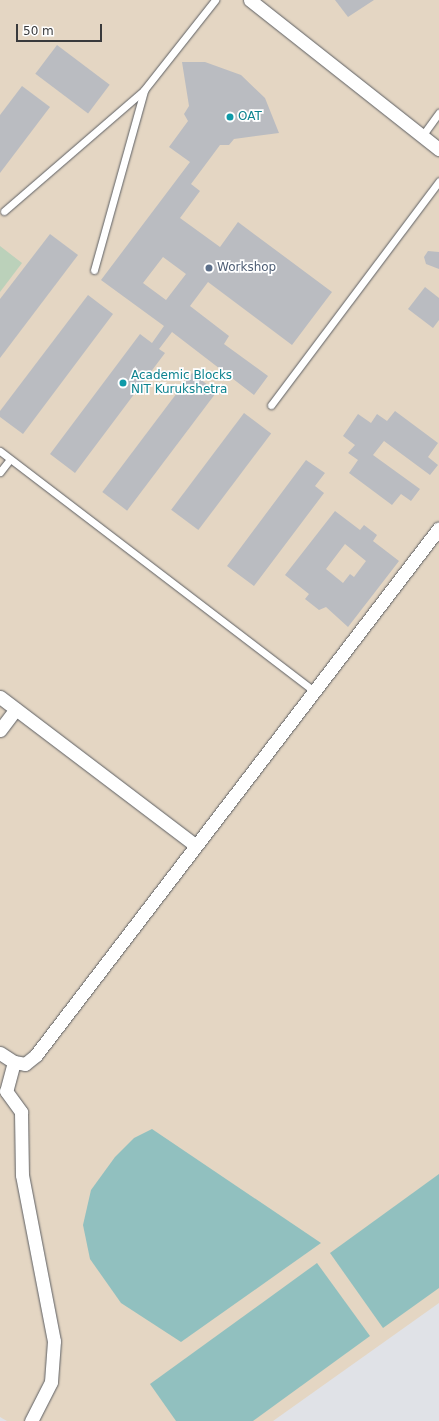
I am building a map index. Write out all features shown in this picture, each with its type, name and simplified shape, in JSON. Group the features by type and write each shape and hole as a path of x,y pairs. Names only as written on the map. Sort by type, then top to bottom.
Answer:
{"street":[{"path":"250,0 439,149"},
{"path":"0,1053 14,1062 25,1064 36,1055 313,690 439,528"},
{"path":"0,696 195,845"},
{"path":"0,730 16,709"},
{"path":"14,1062 6,1087 8,1096 17,1106 22,1118 22,1175 54,1341 51,1382 31,1421"}],"lane":[{"path":"4,211 144,90 215,0"},
{"path":"94,270 144,90"},
{"path":"422,136 439,113"},
{"path":"271,405 439,181"},
{"path":"0,451 313,690"},
{"path":"0,472 10,459"}],"shaded area":[{"path":"0,0 439,0 439,1303 273,1421 7,1421 0,1417"}],"green space":[{"path":"0,246 22,263 0,292"}],"water":[{"path":"152,1129 321,1243 181,1342 121,1303 90,1259 83,1225 91,1190 115,1157 134,1138"},
{"path":"439,1174 439,1288 383,1328 330,1253"},
{"path":"317,1263 370,1336 253,1421 176,1421 150,1384"}],"building":[{"path":"335,0 374,0 348,17"},
{"path":"57,45 110,85 88,113 35,74"},
{"path":"182,62 205,62 241,75 265,98 279,133 234,139 229,145 220,145 191,184 200,191 180,218 220,247 238,222 332,292 292,345 208,282 190,306 229,336 224,344 268,376 254,395 172,332 159,349 165,353 75,473 50,454 140,334 152,343 164,326 101,280 190,162 169,147 188,121 184,114 189,106","holes":["163,257 186,274 166,300 143,283"]},
{"path":"22,86 50,107 0,173 0,115"},
{"path":"50,234 78,255 0,358 0,299"},
{"path":"428,251 439,252 439,269 426,264 424,257"},
{"path":"425,287 439,298 439,320 433,328 408,309"},
{"path":"88,295 113,314 23,434 0,417 0,411"},
{"path":"192,373 217,392 127,511 102,492"},
{"path":"395,411 438,443 428,457 438,465 430,475 384,441 373,455 420,489 411,501 401,494 392,505 349,473 358,460 348,453 355,445 343,436 358,414 371,423 377,414 387,421"},
{"path":"244,413 271,433 198,530 171,510"},
{"path":"306,460 325,473 315,486 324,493 254,586 227,566"},
{"path":"335,511 360,530 364,525 377,535 373,541 399,561 348,627 326,607 319,610 305,599 309,594 285,575","holes":["345,544 366,561 354,577 350,574 343,583 326,569"]}],"place":[{"name":"OAT","path":"230,117"},
{"name":"Workshop","path":"209,268"},
{"name":"Academic Blocks NIT Kurukshetra","path":"123,383"}]}
